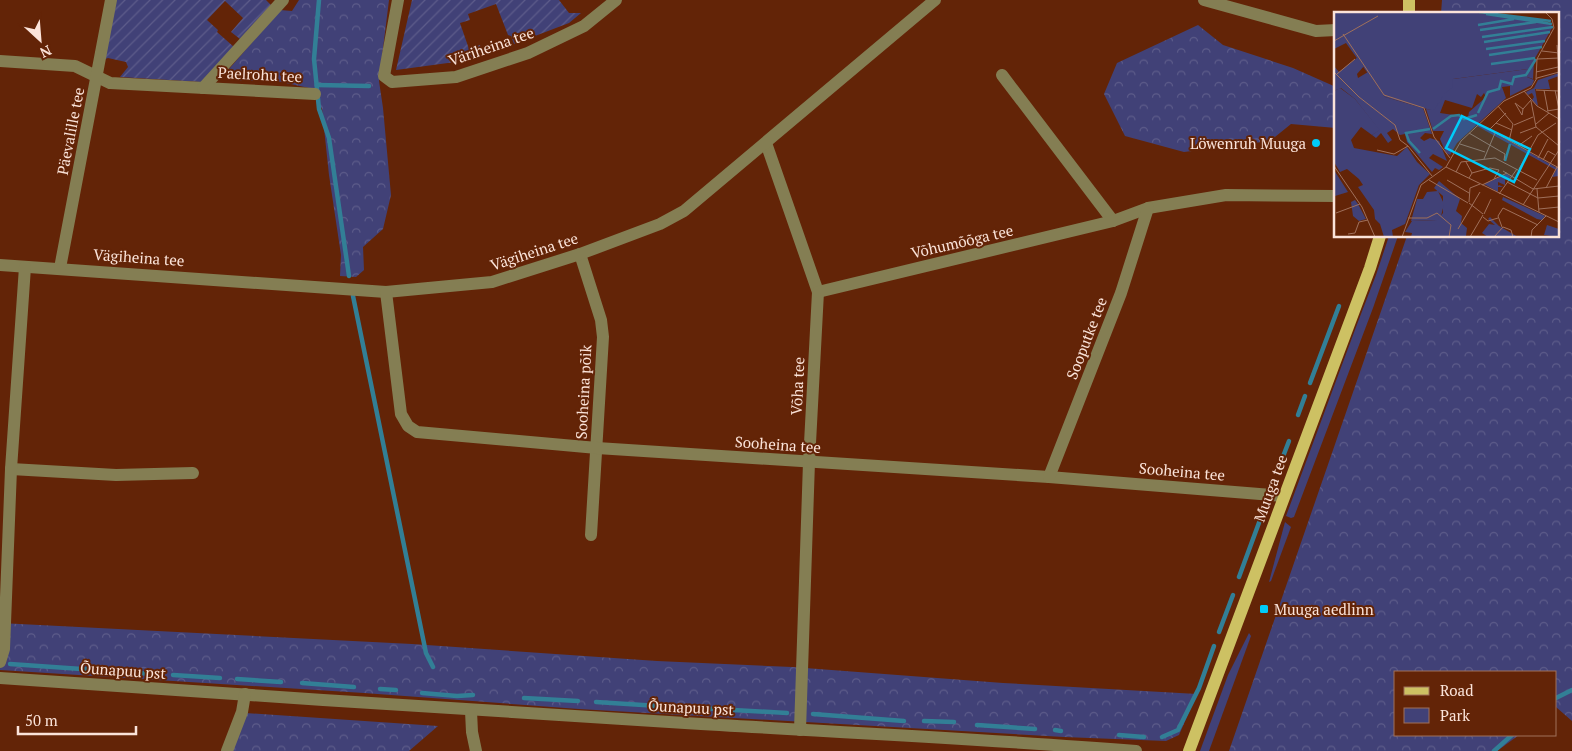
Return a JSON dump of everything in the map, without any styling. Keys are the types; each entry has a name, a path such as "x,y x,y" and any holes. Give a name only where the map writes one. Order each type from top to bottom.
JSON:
{"main road":[{"name":"Muuga tee","path":"1189,751 1370,268 1379,238"}],"street":[{"name":"Päevalille tee","path":"60,268 111,0"},
{"name":"Paelrohu tee","path":"203,88 283,0"},
{"name":"Väriheina tee","path":"398,0 384,76 392,82 456,77 528,53 584,26 616,0"},
{"name":"Vägiheina tee","path":"0,265 386,292 492,282 580,254 672,218 684,211 935,0"},
{"path":"1204,0 1316,30 1334,30"},
{"name":"Paelrohu tee","path":"0,60 74,66 110,83 315,94"},
{"path":"1002,75 1114,221"},
{"name":"Võha tee","path":"766,143 818,292 809,462 800,730"},
{"name":"Võhumõõga tee","path":"818,292 1114,221 1148,208 1226,195 1334,196"},
{"name":"Sooputke tee","path":"1049,477 1121,293 1148,208"},
{"name":"Sooheina põik","path":"580,254 601,320 603,337 591,535"},
{"path":"0,662 4,649 11,469 25,267"},
{"name":"Sooheina tee","path":"386,292 401,414 408,426 417,432 597,448 1049,477 1284,496"},
{"path":"11,469 116,476 193,472"},
{"name":"Õunapuu pst","path":"0,678 800,730 952,745 1136,751"},
{"path":"227,751 242,712 244,694"},
{"path":"471,710 472,732 476,751"}],"green space":[{"path":"114,0 266,0 271,5 240,39 231,32 243,18 225,1 207,20 234,47 201,82 120,77 128,67 126,62 108,58 103,60"},
{"path":"299,0 389,0 379,81 391,195 383,229 363,247 364,270 356,277 340,276 341,255 329,175 322,109 309,88 277,81 238,81 228,75 229,69 280,10 292,11"},
{"path":"412,0 559,0 569,13 581,13 569,23 514,44 511,36 508,35 496,4 468,14 470,20 460,23 469,49 480,45 482,56 470,60 396,70"},
{"path":"1442,0 1572,0 1572,721 1557,708 1557,671 1394,671 1394,736 1518,736 1497,751 1229,751 1406,238 1560,238 1560,12 1441,12"},
{"path":"1198,25 1223,45 1293,68 1334,86 1334,128 1291,124 1270,141 1184,152 1125,136 1104,94 1117,63"},
{"path":"1388,238 1397,238 1373,308 1294,517 1291,518 1286,516"},
{"path":"1285,522 1291,527 1269,582"},
{"path":"0,623 412,644 1197,694 1179,735 1166,741 1064,737 579,709 364,693 0,670"},
{"path":"1249,633 1251,636 1209,751 1200,751 1228,675"},
{"path":"245,713 438,726 409,751 232,751"}],"waterway":[{"path":"319,0 314,59 319,109 329,138 349,276"},
{"path":"317,85 369,86"},
{"path":"353,296 426,653 433,667"},
{"path":"1310,383 1339,306"},
{"path":"1298,415 1305,396"},
{"path":"1279,467 1289,441"},
{"path":"1272,487 1274,481"},
{"path":"1239,577 1267,501"},
{"path":"1219,632 1233,595"},
{"path":"1162,737 1178,730 1199,688 1214,646"},
{"path":"10,664 153,674"},
{"path":"173,675 220,678"},
{"path":"237,679 281,682"},
{"path":"302,683 354,687"},
{"path":"380,689 396,690"},
{"path":"1557,698 1572,690"},
{"path":"422,693 457,696 473,695"},
{"path":"524,698 578,701"},
{"path":"596,702 674,707"},
{"path":"698,708 787,713"},
{"path":"813,714 904,721"},
{"path":"924,721 954,722"},
{"path":"977,725 1035,729"},
{"path":"1055,730 1061,731"},
{"path":"1119,735 1144,737"},
{"path":"1494,751 1511,736"}],"place":[{"name":"Löwenruh Muuga","path":"1316,143"},
{"name":"Muuga aedlinn","path":"1264,609"}]}
